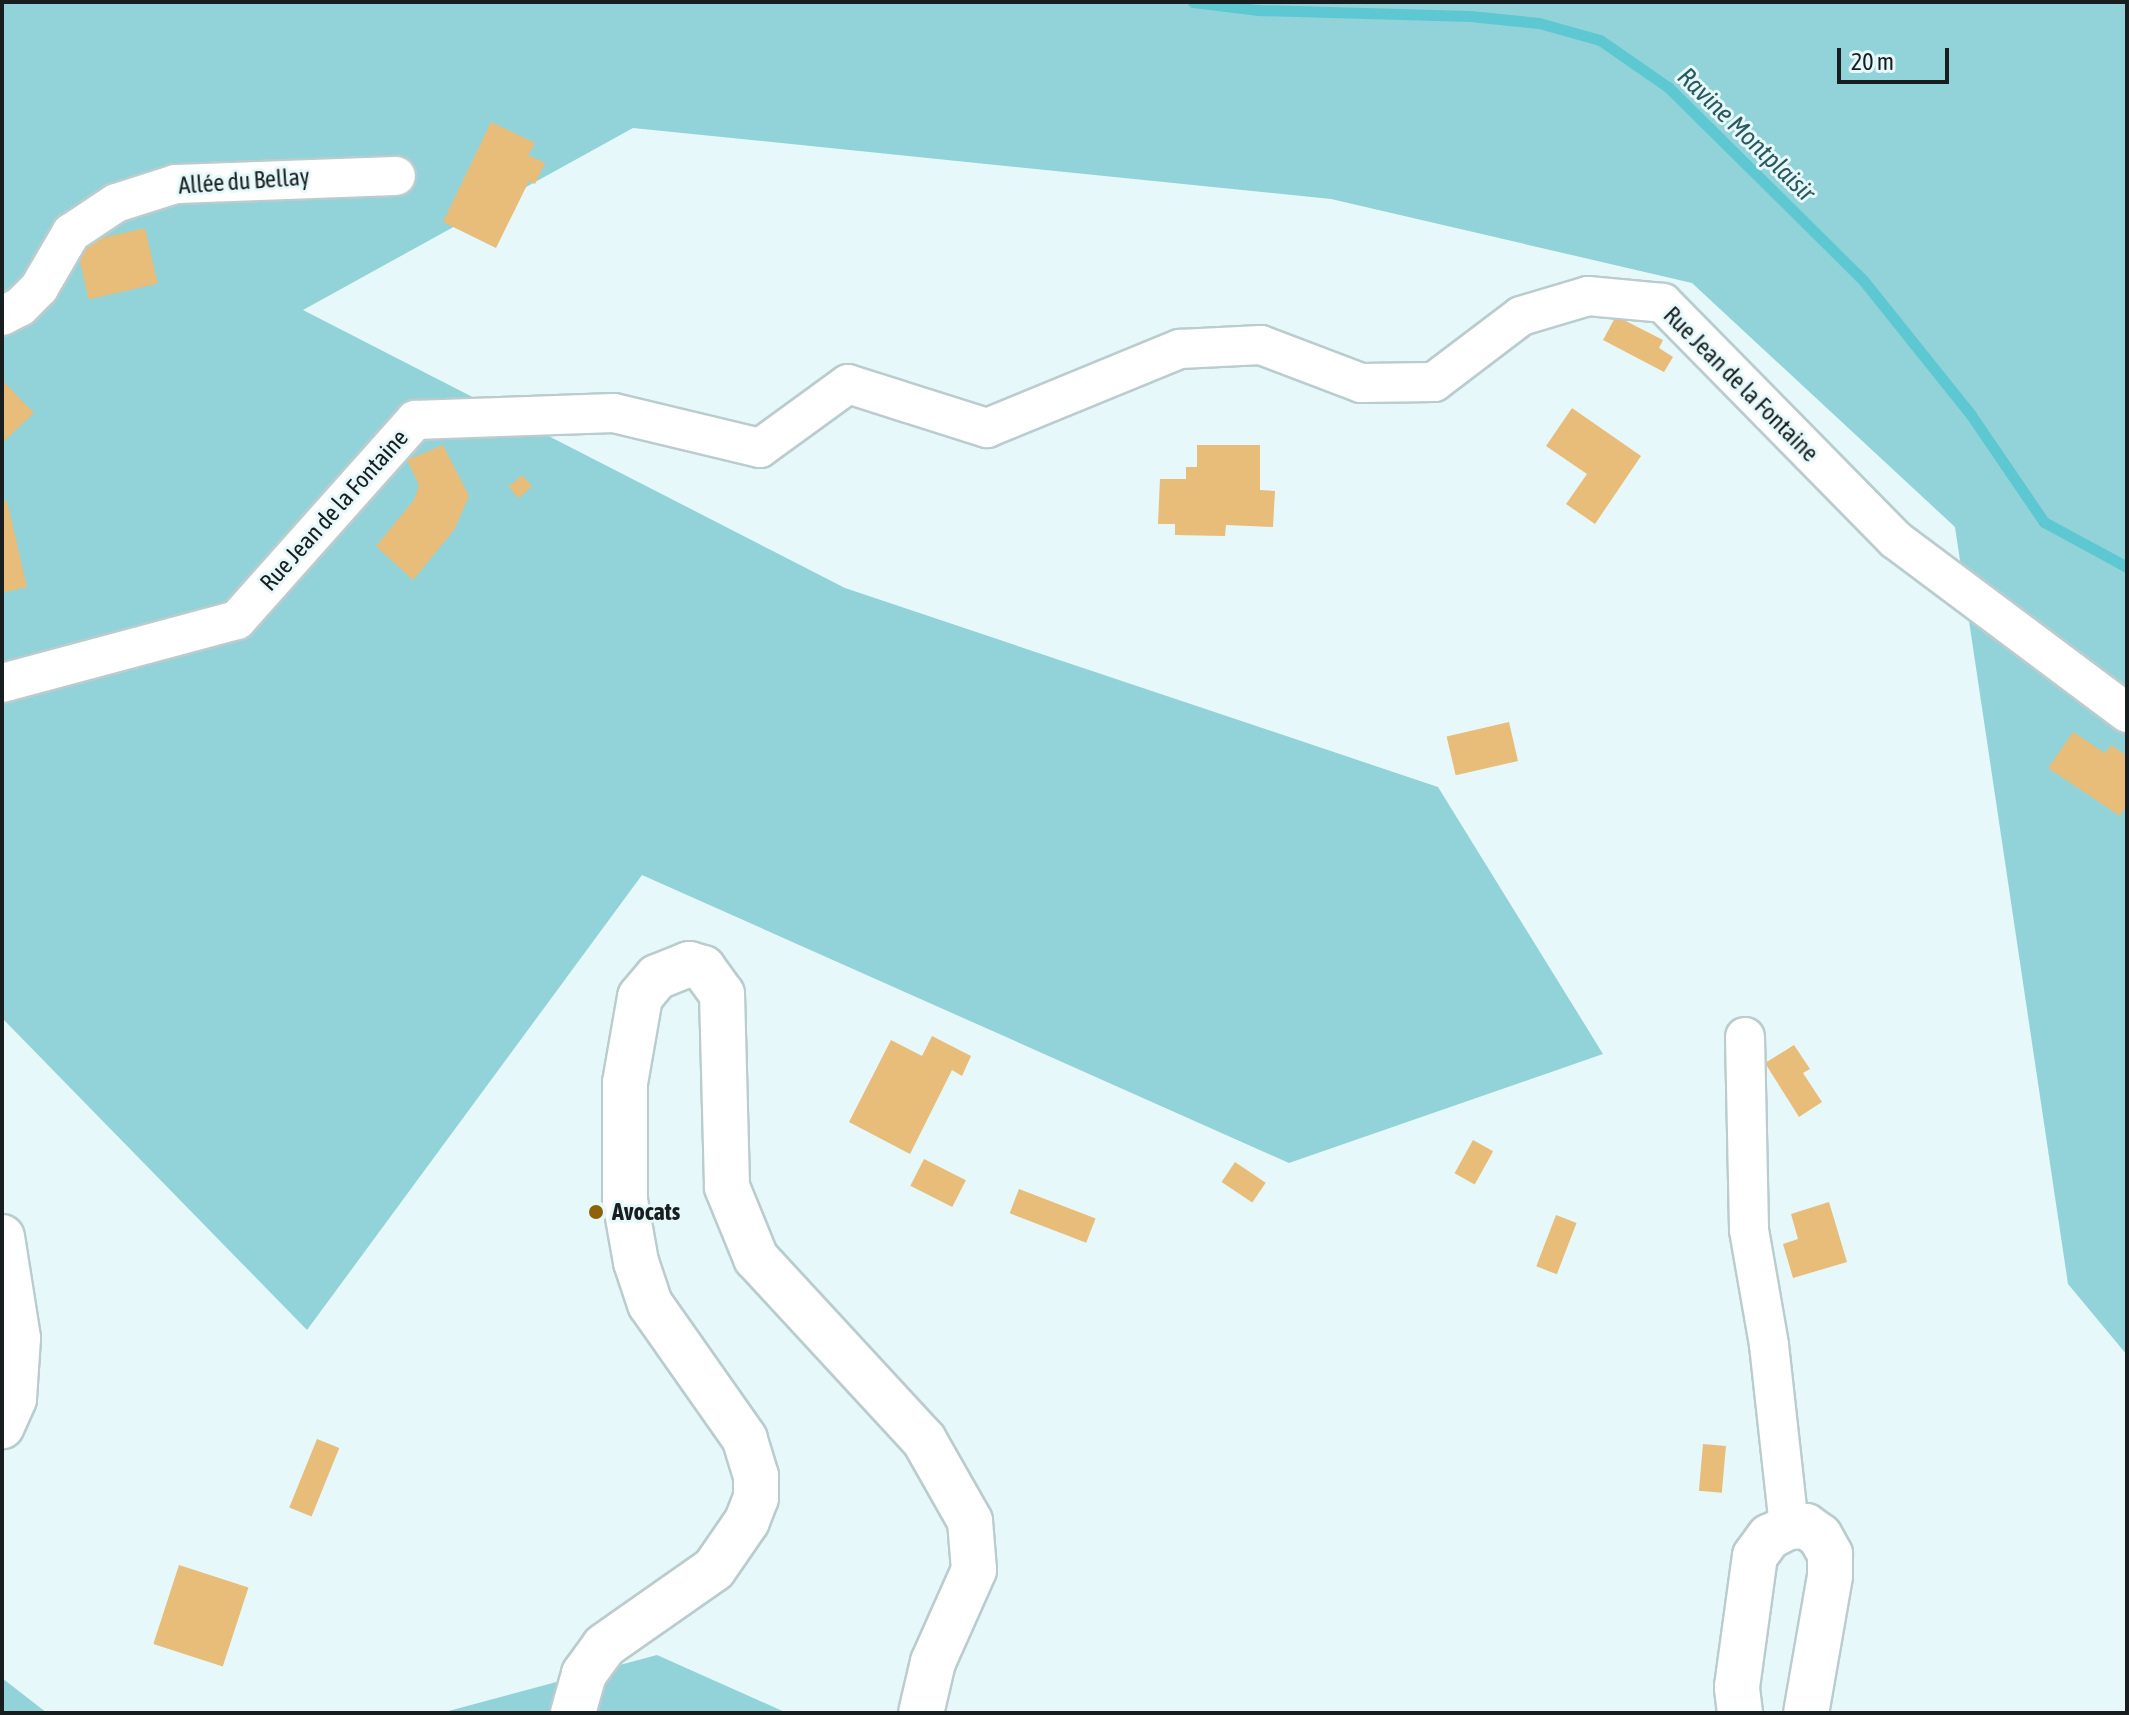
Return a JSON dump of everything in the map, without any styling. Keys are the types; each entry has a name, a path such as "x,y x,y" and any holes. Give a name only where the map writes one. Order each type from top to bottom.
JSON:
{"main road":[{"path":"573,1713 584,1674 604,1646 714,1569 747,1521 756,1498 756,1476 745,1439 650,1304 636,1262 625,1200 625,1083 640,997 657,977 689,964 703,968 722,994 727,1187 756,1258 924,1440 970,1521 974,1570 933,1662 921,1713"},
{"path":"2,1237 18,1338 14,1399 2,1426"},
{"path":"1740,1713 1737,1687 1755,1556 1769,1537 1789,1527 1806,1526 1820,1536 1830,1554 1806,1713"}],"street":[{"name":"Allée du Bellay","path":"2,316 20,307 39,288 71,233 116,203 176,184 396,176"},
{"name":"Rue Jean de la Fontaine","path":"2,683 237,620 415,420 614,413 760,448 848,384 987,428 1180,349 1261,345 1361,383 1434,382 1521,316 1588,296 1663,303 1896,540 2127,713"},
{"path":"1745,1037 1749,1230 1769,1345 1789,1527"}],"shaded area":[{"path":"2,2 2127,2 2127,1355 2068,1284 1955,527 1692,283 1331,199 633,128 303,310 845,588 1438,787 1603,1054 1289,1163 642,875 307,1330 2,1018"},
{"path":"657,1655 787,1713 441,1713"},
{"path":"2,1678 47,1713 2,1713"}],"building":[{"path":"491,122 535,143 528,155 545,163 535,184 529,181 496,248 443,222"},
{"path":"145,228 158,284 89,300 76,244"},
{"path":"1616,316 1663,340 1659,348 1673,357 1664,372 1603,340"},
{"path":"2,380 34,413 2,443"},
{"path":"1572,408 1641,456 1595,524 1566,504 1587,474 1546,446"},
{"path":"443,445 469,496 454,530 413,580 376,546 414,500 419,485 407,460"},
{"path":"1197,445 1260,445 1260,490 1275,491 1273,527 1226,525 1225,536 1175,535 1175,524 1158,524 1160,479 1186,479 1186,467 1197,467"},
{"path":"522,475 532,486 519,498 509,487"},
{"path":"7,501 27,587 2,593 2,502"},
{"path":"1509,722 1518,761 1456,775 1447,736"},
{"path":"2073,732 2105,753 2111,745 2127,756 2127,804 2120,816 2048,768"},
{"path":"932,1036 971,1056 962,1076 952,1070 910,1154 849,1122 891,1040 922,1056"},
{"path":"1794,1045 1810,1069 1803,1073 1822,1102 1799,1117 1765,1063"},
{"path":"1473,1140 1493,1151 1475,1184 1455,1173"},
{"path":"924,1159 966,1180 952,1207 910,1186"},
{"path":"1235,1162 1266,1183 1252,1203 1222,1182"},
{"path":"1019,1189 1096,1218 1086,1243 1010,1213"},
{"path":"1829,1202 1847,1262 1793,1278 1783,1244 1798,1239 1791,1214"},
{"path":"1556,1215 1577,1223 1557,1274 1536,1266"},
{"path":"317,1439 339,1448 312,1517 289,1508"},
{"path":"1703,1444 1726,1446 1722,1493 1699,1491"},
{"path":"179,1565 248,1588 223,1666 153,1644"}],"waterway":[{"name":"Ravine Montplaisir","path":"1193,2 1257,10 1470,16 1539,23 1600,40 1668,87 1863,280 1971,415 2044,522 2127,567"}],"place":[{"name":"Avocats","path":"596,1212"}]}
